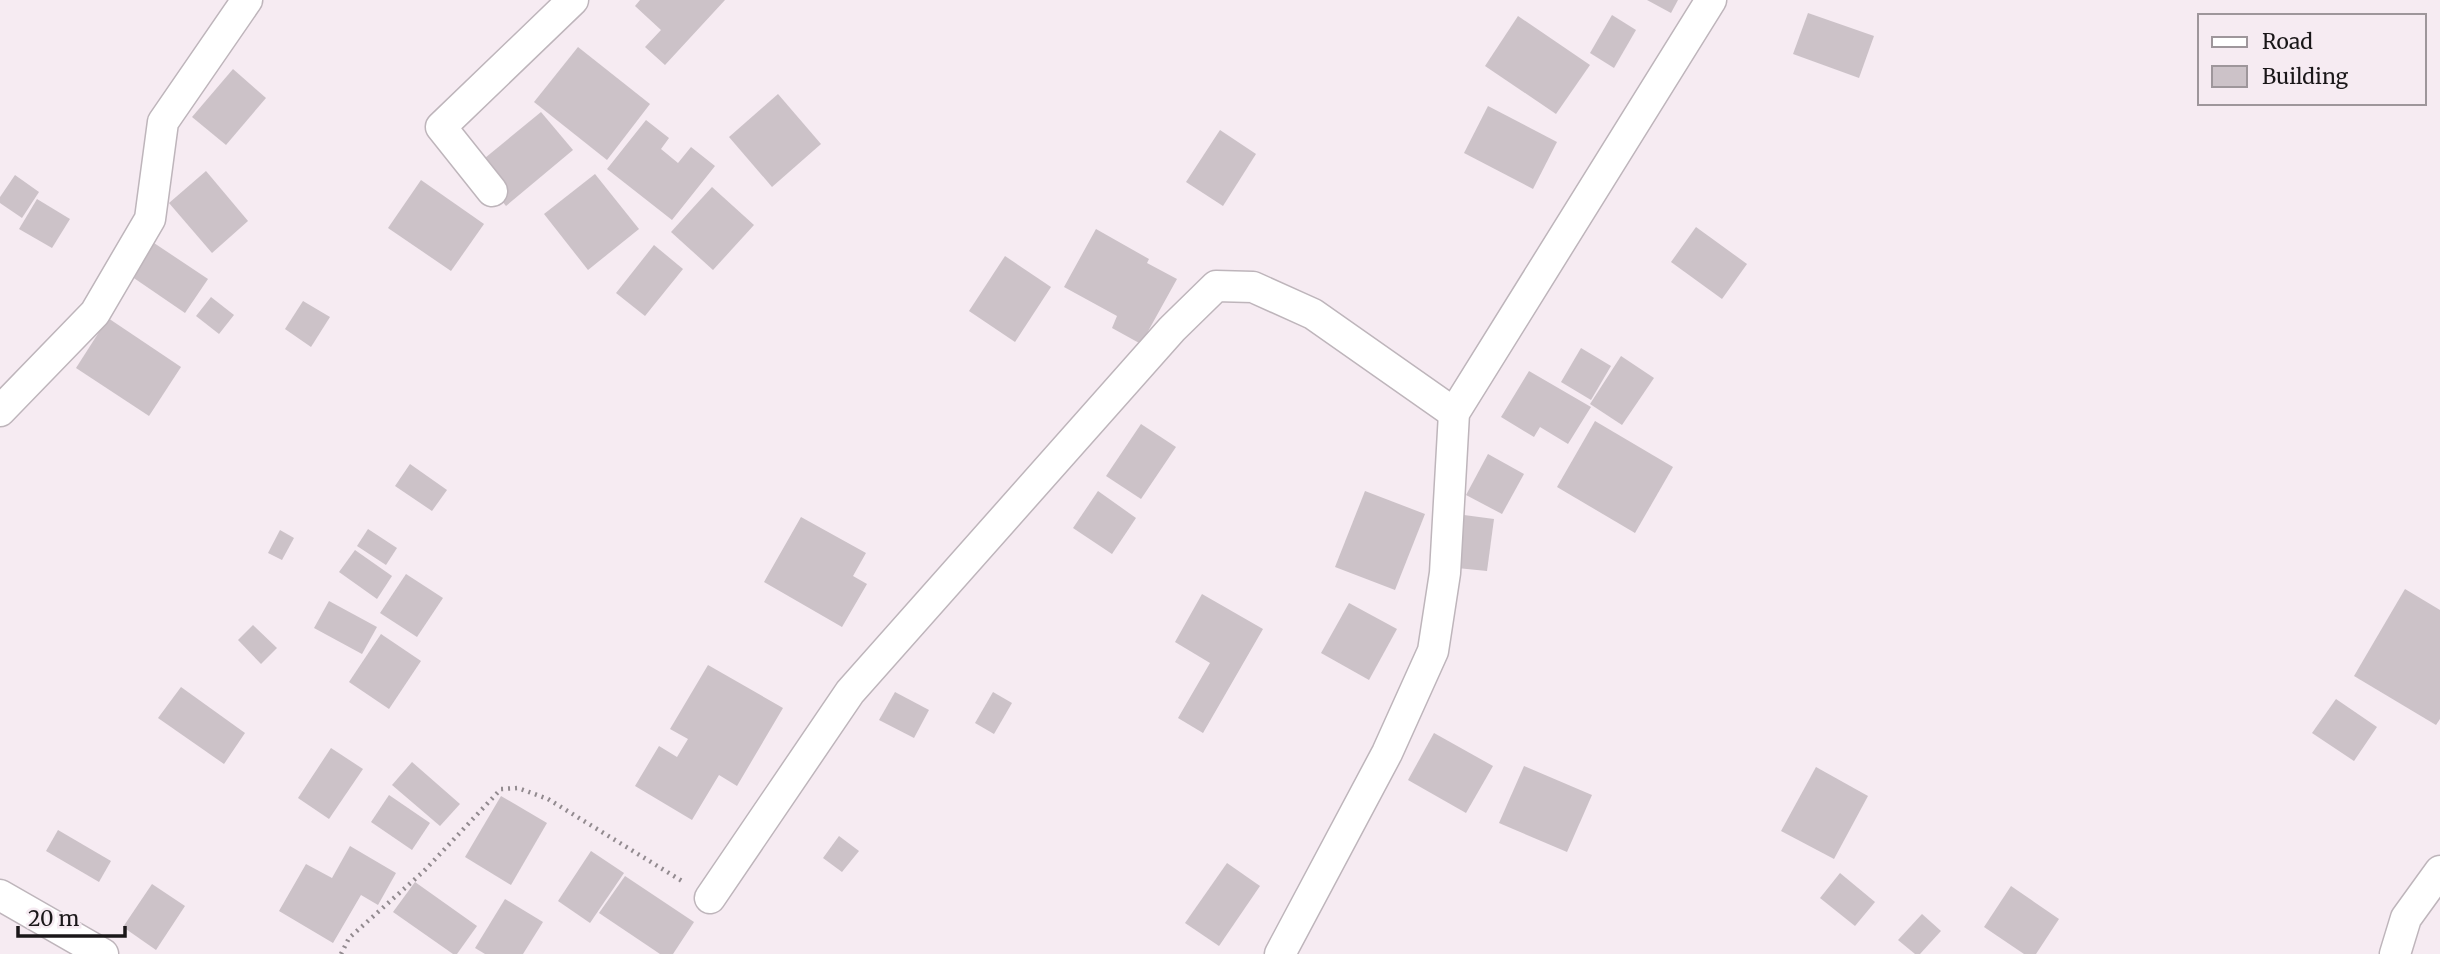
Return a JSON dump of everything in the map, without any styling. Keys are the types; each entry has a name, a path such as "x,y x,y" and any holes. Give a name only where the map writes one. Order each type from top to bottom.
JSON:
{"street":[{"path":"0,411 95,313 150,219 163,122 247,0"},
{"path":"492,191 441,127 573,0"},
{"path":"1280,954 1387,753 1433,651 1445,573 1454,413 1711,0"},
{"path":"710,898 850,692 1172,329 1216,286 1253,287 1313,314 1454,413"},
{"path":"2395,954 2406,918 2440,871"},
{"path":"0,895 103,954"}],"path":[{"path":"341,954 349,939 424,871 501,789 518,788 548,799 710,898"}],"building":[{"path":"640,0 725,0 665,65 645,47 661,30 635,6"},
{"path":"1647,0 1678,0 1671,13"},
{"path":"1808,13 1874,36 1859,78 1793,54"},
{"path":"1612,15 1636,30 1614,68 1590,53"},
{"path":"1518,16 1590,65 1556,114 1485,66"},
{"path":"578,47 650,104 607,160 534,102"},
{"path":"233,69 266,98 226,145 192,117"},
{"path":"778,94 821,144 772,187 729,137"},
{"path":"1488,106 1557,142 1533,189 1464,153"},
{"path":"541,112 573,150 506,206 474,167"},
{"path":"646,120 669,138 661,149 678,163 691,147 715,166 672,220 607,169"},
{"path":"1220,130 1256,154 1223,206 1186,182"},
{"path":"206,171 248,221 212,253 169,203"},
{"path":"595,174 639,229 588,270 544,214"},
{"path":"15,175 39,192 22,218 0,203 0,197"},
{"path":"421,180 484,224 451,271 388,228"},
{"path":"712,187 754,225 713,270 671,232"},
{"path":"37,199 70,219 52,248 19,229"},
{"path":"1696,227 1747,264 1722,299 1671,262"},
{"path":"1096,229 1149,259 1147,263 1177,279 1141,344 1112,328 1117,316 1064,287"},
{"path":"151,241 208,279 185,313 128,274"},
{"path":"654,245 683,269 645,316 616,293"},
{"path":"1005,256 1051,287 1015,342 969,311"},
{"path":"211,297 234,315 219,334 196,316"},
{"path":"303,301 330,317 311,347 285,329"},
{"path":"108,318 181,367 149,416 76,368"},
{"path":"1581,348 1611,366 1591,400 1561,382"},
{"path":"1621,356 1654,378 1622,425 1590,404"},
{"path":"1529,371 1591,407 1568,444 1540,427 1534,437 1501,417"},
{"path":"1595,421 1673,467 1635,533 1557,487"},
{"path":"1141,424 1176,447 1141,499 1106,476"},
{"path":"1488,454 1524,474 1502,514 1466,495"},
{"path":"410,464 447,490 432,511 395,486"},
{"path":"1098,491 1136,518 1112,554 1073,528"},
{"path":"1365,491 1425,514 1395,590 1335,567"},
{"path":"1464,515 1494,519 1487,571 1457,568"},
{"path":"801,517 866,553 853,576 867,584 842,627 764,582"},
{"path":"368,529 397,548 386,565 357,546"},
{"path":"280,530 294,538 282,560 268,553"},
{"path":"355,550 392,576 377,599 339,572"},
{"path":"406,574 443,598 417,637 380,613"},
{"path":"2405,589 2440,610 2440,719 2436,725 2354,676"},
{"path":"1202,594 1263,629 1203,733 1178,718 1210,663 1175,642"},
{"path":"329,601 377,627 362,654 314,628"},
{"path":"1349,603 1397,629 1369,680 1321,653"},
{"path":"253,625 277,648 261,664 238,640"},
{"path":"381,634 421,661 389,709 349,682"},
{"path":"708,665 783,708 737,786 719,775 692,820 635,786 659,746 677,757 688,739 670,729"},
{"path":"181,687 245,733 224,764 158,718"},
{"path":"895,692 929,710 914,738 879,720"},
{"path":"993,692 1012,703 994,734 975,723"},
{"path":"2336,699 2377,727 2354,761 2312,733"},
{"path":"1434,733 1493,766 1466,813 1408,780"},
{"path":"331,748 363,769 329,819 298,798"},
{"path":"412,762 460,804 440,826 392,785"},
{"path":"1524,766 1592,795 1567,852 1499,823"},
{"path":"1816,767 1868,796 1834,859 1781,831"},
{"path":"389,795 430,823 412,850 371,822"},
{"path":"501,796 547,823 511,885 465,857"},
{"path":"58,830 111,861 99,882 46,851"},
{"path":"839,836 859,851 842,872 823,858"},
{"path":"350,846 396,873 378,905 361,895 333,943 279,911 306,864 332,878"},
{"path":"591,851 624,873 590,923 558,901"},
{"path":"1227,863 1260,886 1219,946 1185,923"},
{"path":"1840,873 1875,902 1855,926 1820,898"},
{"path":"625,876 694,922 673,954 660,954 599,913"},
{"path":"415,882 477,926 457,954 453,954 393,912"},
{"path":"152,884 185,906 156,950 123,927"},
{"path":"2011,886 2059,919 2036,954 2024,954 1984,927"},
{"path":"505,899 543,922 523,954 485,954 475,948"},
{"path":"1922,914 1941,931 1920,954 1915,954 1898,940"}]}
